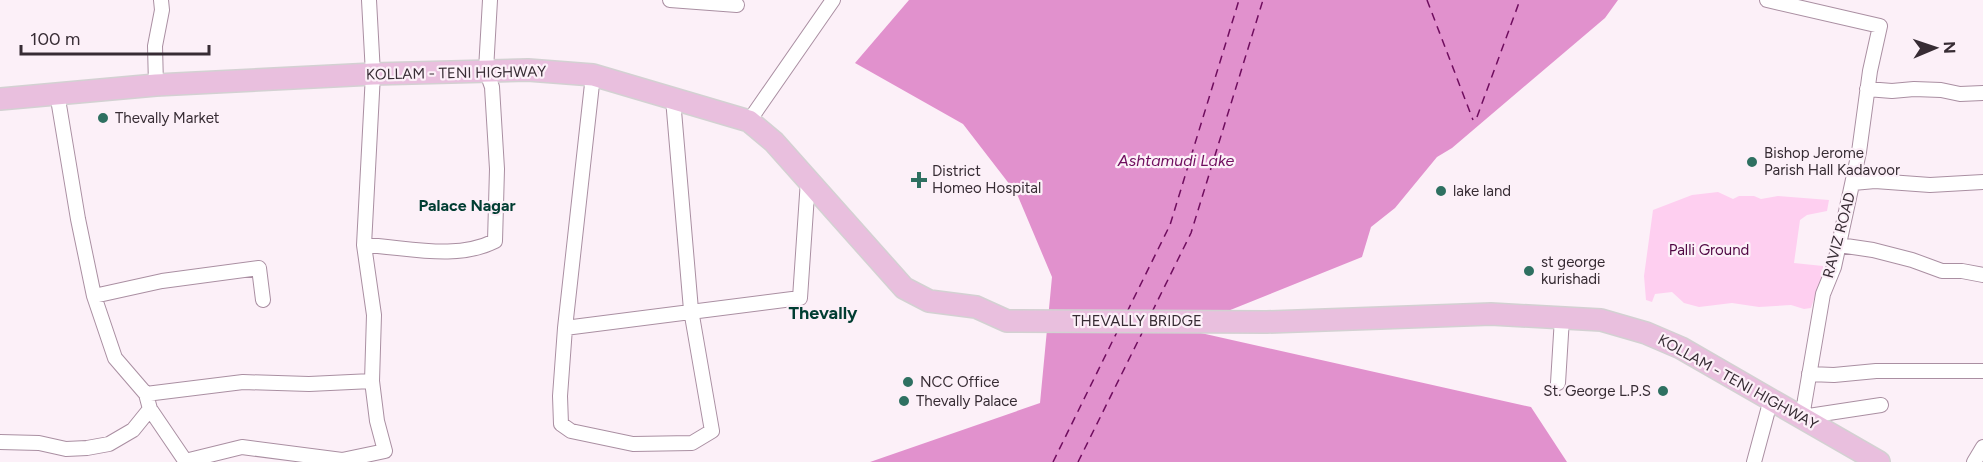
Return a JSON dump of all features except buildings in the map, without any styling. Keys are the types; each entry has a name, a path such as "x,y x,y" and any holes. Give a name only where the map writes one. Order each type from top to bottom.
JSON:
{"main road":[{"name":"KOLLAM - TENI HIGHWAY","path":"0,99 156,85 373,74 528,69 593,75 749,121 774,142 904,288 929,301 976,307 1008,321"},
{"name":"KOLLAM - TENI HIGHWAY","path":"1266,322 1491,314 1601,320 1646,333 1681,348 1879,462"},
{"name":"THEVALLY BRIDGE","path":"1008,321 1266,322"}],"street":[{"path":"156,85 155,46 162,10 161,0"},
{"path":"57,93 78,219 94,296 116,358 146,394 150,409 185,461 242,447 342,460 386,457 372,381 374,315 364,245 373,74 369,0"},
{"path":"364,245 400,246 428,252 471,250 495,241 497,169 492,87 486,70 490,0"},
{"path":"670,0 738,5"},
{"path":"749,121 833,0"},
{"name":"RAVIZ ROAD","path":"1767,0 1880,26 1867,89 1853,183 1834,267 1822,294 1802,417"},
{"path":"593,75 565,328 560,396 561,424 571,431 633,444 692,443 712,431 691,310 673,99"},
{"path":"1867,89 1892,91 1914,88 1960,94 1983,93"},
{"path":"565,328 691,310 800,298 808,180"},
{"path":"1853,183 1875,181 1930,185 1983,182"},
{"path":"1839,245 1873,250 1942,271 1962,271 1983,275"},
{"path":"94,296 162,281 259,268 263,300"},
{"path":"1558,383 1562,318"},
{"path":"1809,374 1834,375 1876,371 1983,371"},
{"path":"146,394 243,382 309,384 372,381"},
{"path":"1754,462 1771,399"},
{"path":"1802,417 1881,405"},
{"path":"0,442 39,443 66,449 109,444 133,430 150,409"},
{"path":"1974,462 1983,447"}],"green space":[{"name":"Palli Ground","path":"1718,192 1733,199 1739,196 1754,196 1761,199 1778,196 1829,200 1827,211 1807,215 1800,220 1794,263 1823,266 1811,308 1804,309 1791,305 1759,307 1732,303 1699,307 1684,303 1672,292 1655,294 1652,302 1646,300 1644,276 1653,210 1692,195"}],"water":[{"name":"Ashtamudi Lake","path":"909,0 1618,0 1605,18 1452,148 1437,157 1395,208 1371,227 1362,257 1183,329 1531,407 1567,462 870,462 1040,403 1052,277 1017,194 963,124 855,63"}],"ferry route":[{"path":"1127,312 1170,225 1239,0"},
{"path":"1152,312 1191,233 1263,0"},
{"path":"1427,0 1473,120"},
{"path":"1477,117 1520,0"},
{"path":"1053,462 1117,332"},
{"path":"1078,462 1142,333"}],"place":[{"name":"Thevally Market","path":"103,118"},
{"name":"Bishop Jerome Parish Hall Kadavoor","path":"1752,162"},
{"name":"District Homeo Hospital","path":"919,180"},
{"name":"lake land","path":"1441,191"},
{"name":"st george kurishadi","path":"1529,271"},
{"name":"NCC Office","path":"908,382"},
{"name":"St. George L.P.S","path":"1663,391"},
{"name":"Thevally Palace","path":"904,401"}],"district":[{"name":"Palace Nagar","path":"467,205"},
{"name":"Thevally","path":"823,313"}]}
